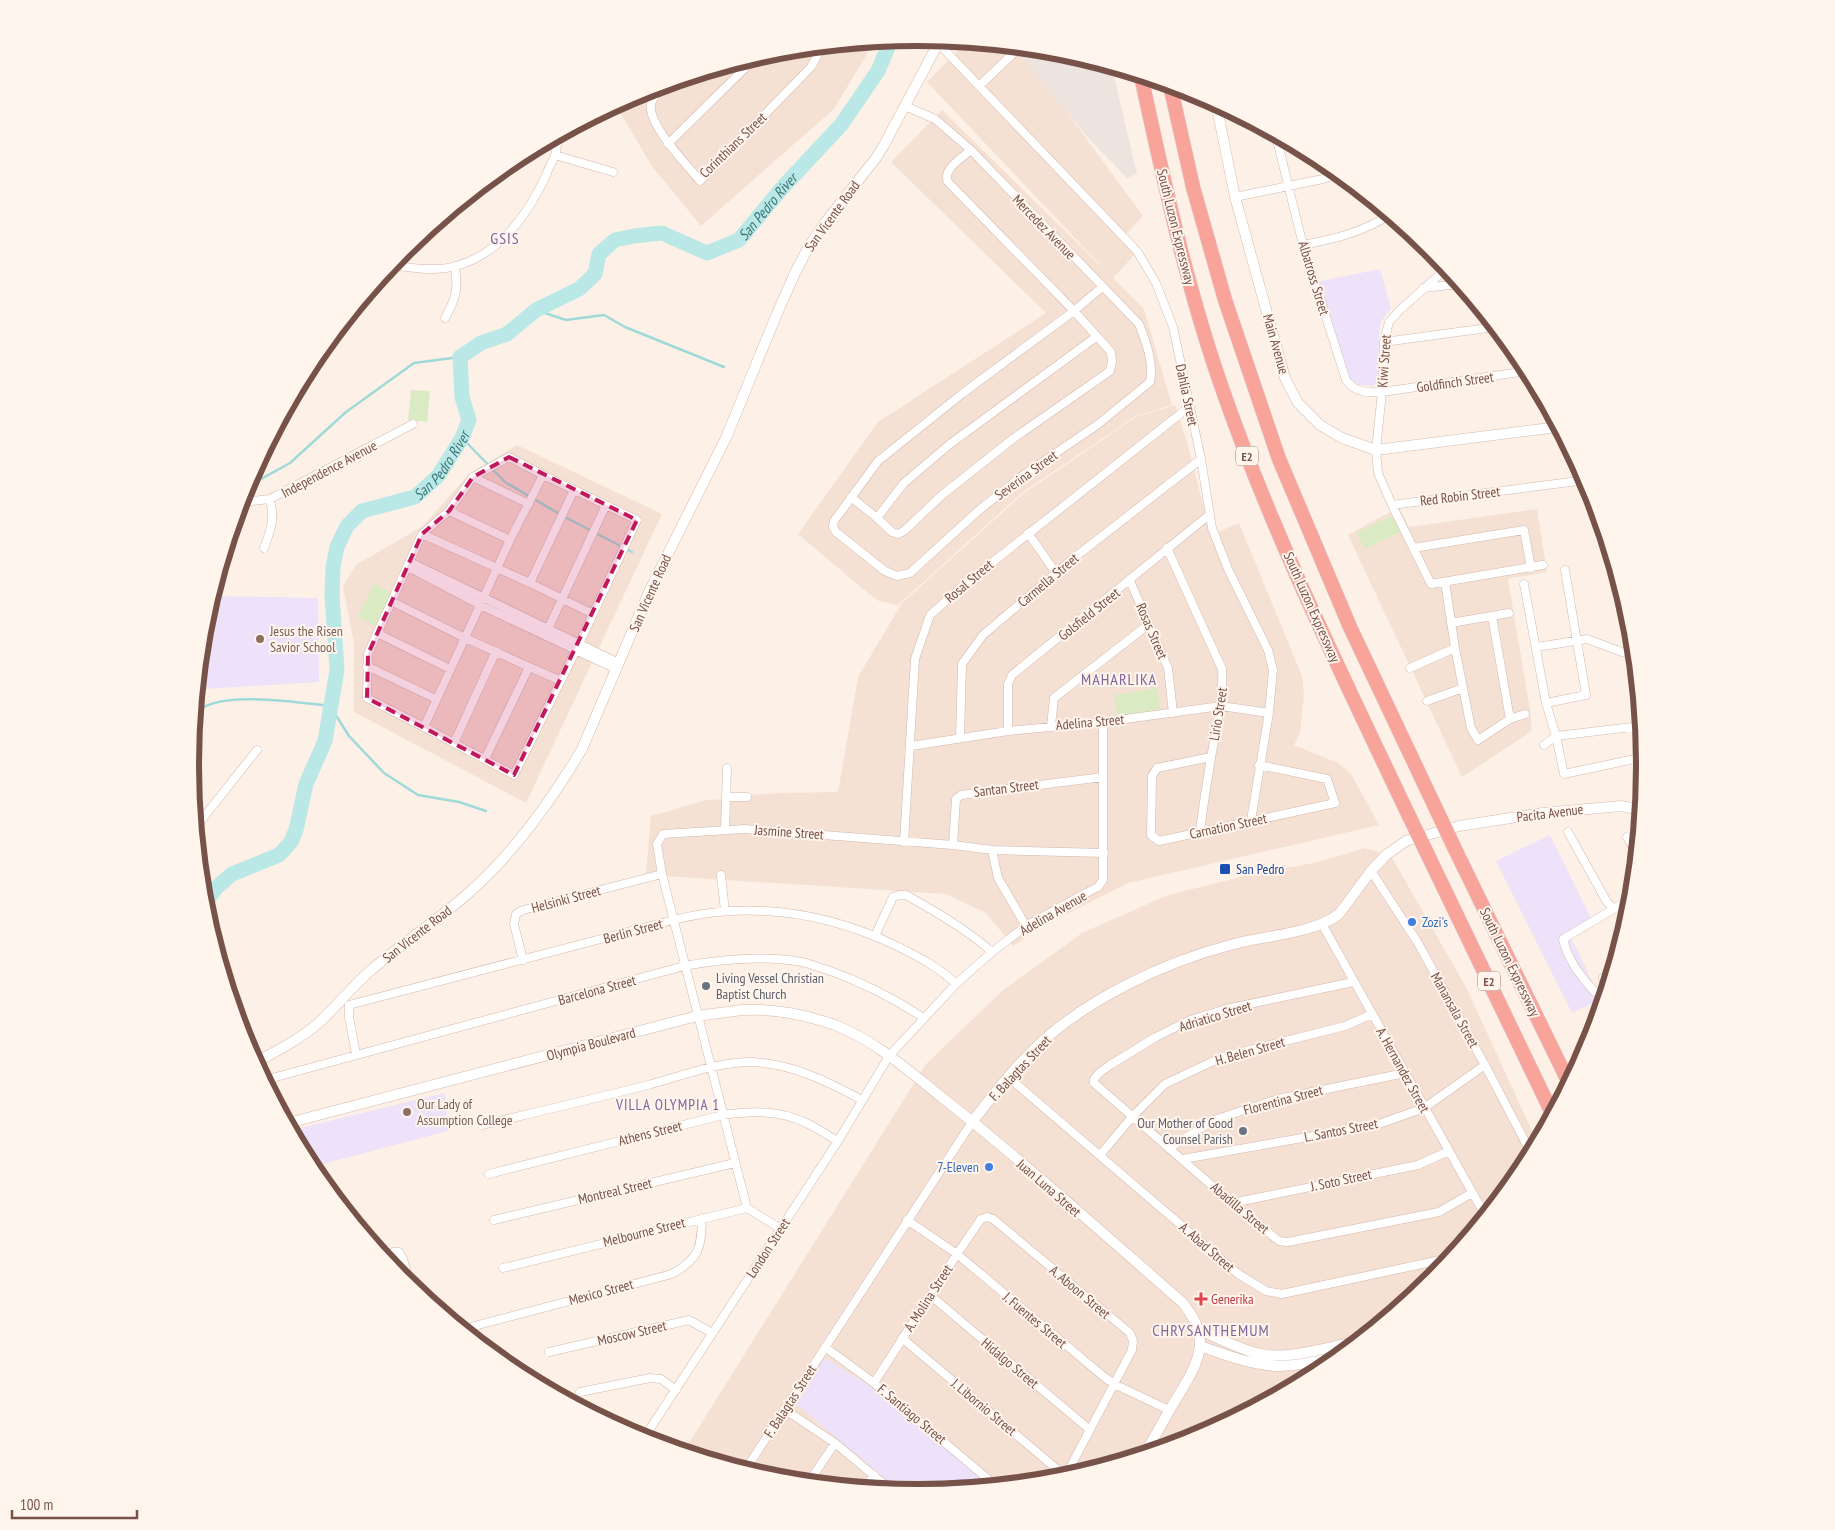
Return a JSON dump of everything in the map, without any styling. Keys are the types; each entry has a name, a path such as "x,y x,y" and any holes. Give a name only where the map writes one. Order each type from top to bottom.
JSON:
{"highway":[{"name":"South Luzon Expressway","path":"1142,82 1174,222 1199,316 1222,390 1251,469 1324,637 1549,1107"},
{"name":"South Luzon Expressway","path":"1172,93 1193,187 1225,300 1279,460 1350,627 1436,811 1565,1076"}],"main road":[{"name":"San Vicente Road","path":"262,1059 298,1039 322,1020 370,972 465,896 503,860 529,829 567,775 582,749 662,565 726,438 776,316 808,248 824,224 876,158 936,47"},
{"name":"Main Avenue","path":"1218,112 1235,196 1285,378 1298,403 1320,425 1342,438 1376,450 1552,428"},
{"name":"Pacita Avenue","path":"1459,826 1590,808 1621,806 1635,809"},
{"name":"F. Balagtas Street","path":"972,1122 1008,1077 1033,1050 1078,1013 1138,980 1179,962 1233,944 1322,924 1339,914 1371,871 1386,855 1406,841 1459,826"},
{"name":"Olympia Boulevard","path":"294,1122 697,1016 743,1010 769,1011 805,1016 835,1025 854,1034 889,1056"},
{"name":"Juan Luna Street","path":"889,1056 972,1122 1183,1303 1191,1313 1198,1329 1200,1346"},
{"path":"1198,1329 1238,1347 1278,1361 1298,1364 1321,1360"},
{"path":"1149,1446 1191,1372 1200,1346 1256,1364 1278,1361 1340,1346"}],"street":[{"name":"Dahlia Street","path":"944,47 979,86 1137,251 1156,283 1173,327 1201,459 1212,528 1228,569 1268,650 1273,670 1269,713 1251,820"},
{"name":"Corinthians Street","path":"656,96 652,104 652,115 668,144 700,181 811,67 819,53"},
{"path":"979,86 1014,53"},
{"path":"668,144 745,68"},
{"name":"Mercedez Avenue","path":"905,106 936,119 971,150 1139,324 1145,340 1152,373"},
{"path":"401,266 434,268 455,266 480,257 498,243 521,218 539,191 555,156 557,144"},
{"name":"Albatross Street","path":"1279,144 1287,186 1302,245 1346,380 1356,390 1382,392"},
{"path":"971,150 947,171 946,177 948,182 1074,311 1111,352 1112,362 1110,371 1007,444 942,495 904,531 898,534 892,532 850,497 878,460 963,393 1074,311 1102,287"},
{"path":"555,156 613,172"},
{"path":"1235,196 1329,176"},
{"path":"1302,245 1337,239 1359,231 1383,218"},
{"path":"445,318 454,302 457,287 455,266"},
{"name":"Kiwi Street","path":"1376,450 1382,392 1384,342 1389,322 1441,273"},
{"path":"1423,288 1452,285"},
{"path":"1384,342 1489,329"},
{"path":"877,518 904,483 950,444 1096,337"},
{"name":"Goldfinch Street","path":"1382,392 1519,372"},
{"name":"Severina Street","path":"850,497 834,521 833,527 836,532 885,571 897,576 910,573 978,511 1022,476 1120,407 1150,382 1152,373"},
{"name":"Rosal Street","path":"904,842 915,659 930,615 965,584 1190,407"},
{"name":"Independence Avenue","path":"249,501 270,499 413,424"},
{"path":"1376,450 1378,473 1431,584 1544,565"},
{"path":"509,457 543,475 638,520 578,647 514,775 367,698 368,654 422,534 449,511 473,477 509,457"},
{"name":"Carmella Street","path":"960,738 962,664 983,635 1056,573 1201,459"},
{"path":"424,727 510,540 543,475"},
{"path":"473,477 529,504"},
{"name":"Red Robin Street","path":"1392,505 1578,481"},
{"path":"530,582 574,490"},
{"path":"264,548 272,527 273,513 270,499"},
{"path":"548,629 606,505"},
{"path":"449,511 510,540"},
{"name":"Golsfield Street","path":"1008,731 1008,684 1012,675 1209,515"},
{"path":"1413,548 1524,530 1531,568"},
{"path":"422,534 530,582 593,614"},
{"path":"1028,534 1056,573"},
{"name":"Lirio Street","path":"1167,548 1222,669 1224,685 1200,831"},
{"path":"409,565 481,602 618,666"},
{"path":"1546,703 1586,695 1565,570"},
{"name":"Rosas Street","path":"1130,581 1168,668 1172,712"},
{"path":"1445,582 1471,728 1478,740 1510,720 1525,714"},
{"path":"1524,584 1546,703 1556,736 1564,774 1636,759"},
{"path":"393,602 465,638 561,681"},
{"path":"481,602 548,629 578,647"},
{"path":"1451,623 1509,613"},
{"path":"1492,616 1510,720"},
{"path":"1051,726 1054,698 1149,624"},
{"path":"377,633 450,669"},
{"path":"1537,647 1587,640 1622,652 1627,652"},
{"path":"1410,668 1456,648"},
{"path":"454,743 496,652"},
{"path":"367,666 436,699"},
{"path":"484,759 529,667"},
{"path":"1427,701 1463,688"},
{"name":"Adelina Street","path":"911,746 1008,731 1104,722 1222,706 1269,713"},
{"name":"Adelina Avenue","path":"889,1056 956,984 992,952 1026,926 1098,887 1103,880 1104,722"},
{"path":"1544,745 1556,736 1635,726"},
{"path":"201,821 257,750"},
{"name":"Carnation Street","path":"1211,757 1157,768 1152,776 1151,835 1158,841 1335,803 1327,779 1259,765"},
{"path":"725,830 727,768"},
{"name":"Santan Street","path":"953,845 956,799 961,795 1103,777"},
{"path":"726,797 747,796"},
{"name":"Jasmine Street","path":"747,1208 662,874 657,844 663,834 745,829 953,845 992,850 1104,853"},
{"path":"1568,832 1607,902 1613,908"},
{"path":"1627,837 1631,845"},
{"path":"992,850 998,878 1026,926"},
{"name":"Manansala Street","path":"1371,871 1418,943 1527,1145"},
{"name":"Helsinki Street","path":"523,960 514,924 516,914 523,910 662,874"},
{"path":"722,875 725,911"},
{"path":"875,936 893,897 899,894 906,895 943,916 982,942 992,952"},
{"path":"1600,991 1595,992 1581,976 1566,950 1563,939 1622,903"},
{"name":"Berlin Street","path":"356,1054 349,1017 349,1005 698,914 761,909 828,919 875,936 919,957 948,976 956,984"},
{"name":"A. Hernandez Street","path":"1322,924 1482,1211"},
{"name":"Barcelona Street","path":"271,1078 684,966 738,959 763,958 803,962 841,974 878,990 924,1018"},
{"name":"Adriatico Street","path":"1094,1083 1094,1079 1099,1073 1110,1065 1156,1037 1190,1020 1226,1009 1353,982"},
{"name":"H. Belen Street","path":"1100,1155 1132,1117 1165,1084 1222,1057 1345,1026 1372,1014"},
{"name":"London Street","path":"648,1431 838,1141 889,1056"},
{"path":"482,1125 590,1100 733,1063 752,1062 796,1069 826,1080 862,1100"},
{"name":"L. Santos Street","path":"1183,1159 1376,1125 1424,1108 1485,1065"},
{"name":"Florentina Street","path":"1169,1148 1214,1120 1278,1099 1405,1073"},
{"name":"A. Abad Street","path":"1008,1077 1238,1273 1266,1291 1282,1294 1438,1261"},
{"name":"Abadilla Street","path":"1094,1083 1232,1203 1279,1241 1288,1242 1439,1212 1472,1193"},
{"name":"Athens Street","path":"489,1174 723,1115 746,1112 775,1113 804,1121 838,1141"},
{"name":"F. Balagtas Street","path":"750,1464 906,1220 972,1122"},
{"name":"J. Soto Street","path":"1232,1203 1418,1165 1449,1151"},
{"name":"Montreal Street","path":"494,1220 735,1162"},
{"path":"747,1208 781,1229"},
{"name":"Melbourne Street","path":"503,1268 747,1208"},
{"name":"A. Molina Street","path":"874,1383 956,1254 981,1220 987,1217"},
{"name":"A. Aboon Street","path":"987,1217 993,1219 1130,1333 1133,1341 1132,1350 1070,1467"},
{"name":"Mexico Street","path":"470,1327 672,1274 688,1265 695,1255 701,1243 702,1218"},
{"name":"J. Fuentes Street","path":"906,1220 956,1254 1114,1384 1169,1410"},
{"path":"390,1253 399,1252 404,1259 407,1271"},
{"name":"Hidalgo Street","path":"930,1295 1090,1430"},
{"name":"Moscow Street","path":"549,1352 689,1320 712,1333"},
{"name":"J. Libornio Street","path":"902,1338 1058,1470"},
{"name":"F. Santiago Street","path":"825,1347 874,1383 990,1480"},
{"path":"580,1392 650,1378 661,1379 676,1390"},
{"path":"784,1409 835,1443 883,1483"},
{"path":"813,1476 835,1443"},
{"path":"869,1482 874,1475"}],"highlighted area":[{"path":"509,457 637,520 514,775 367,698 368,654 422,534 449,511 473,477"}],"shaded area":[{"path":"870,48 834,109 701,226 651,165 620,111 686,84 731,71 777,60 824,52"},
{"path":"960,48 1025,54 1143,216 1126,234 1140,249 1113,278 1144,309 1172,405 1136,416 1023,492 898,605 879,601 869,594 798,534 878,422 1046,313 891,162 942,110 1110,275 927,82"},
{"path":"1018,53 1058,60 1113,74 1137,174 1127,178 1090,140"},
{"path":"1380,269 1391,308 1380,323 1377,383 1373,386 1360,385 1349,378 1316,282"},
{"path":"1175,405 1187,442 1211,535 1239,523 1302,676 1304,695 1300,733 1294,745 1338,763 1351,774 1379,825 1128,883 1043,926 1013,946 986,913 946,894 646,875 651,816 707,800 748,798 749,795 779,793 838,792 858,677 902,603 1024,493 1136,417"},
{"path":"517,445 662,514 526,803 354,712 354,644 343,586 356,565 423,526 469,474"},
{"path":"1399,507 1409,527 1537,509 1547,572 1508,579 1532,731 1462,777 1348,535"},
{"name":"Jesus the Risen Savior School","path":"219,596 318,598 319,682 205,689 208,666 206,664"},
{"path":"1550,835 1594,924 1570,936 1599,994 1596,1001 1572,1013 1496,861"},
{"path":"1365,848 1391,856 1467,989 1534,1134 1488,1203 1426,1273 1355,1335 1317,1363 1235,1410 1149,1446 1058,1470 1011,1478 965,1482 918,1484 870,1482 824,1478 777,1470 687,1446 926,1064 1002,991 1082,933 1168,895 1253,874 1314,863"},
{"name":"Our Lady of Assumption College","path":"445,1093 448,1131 320,1165 298,1129"},
{"path":"825,1358 887,1397 984,1480 918,1484 890,1483 796,1404"}],"green space":[{"path":"411,390 430,391 427,422 408,420"},
{"path":"1392,516 1400,532 1364,549 1357,532"},
{"path":"374,584 393,593 376,626 358,617"},
{"path":"1157,688 1160,709 1118,717 1114,695"}],"waterway":[{"name":"San Pedro River","path":"211,895 232,874 279,855 291,842 296,830 306,784 325,741 337,670 332,595 333,567 337,547 347,526 362,511 415,497 438,476 462,438 469,420 462,397 460,357 481,343 507,334 536,310 579,289 595,274 599,254 615,240 662,233 707,253 739,240 782,188 841,125 878,71 888,47"},
{"path":"536,310 566,320 604,315 625,327 724,367"},
{"path":"257,481 290,463 346,412 414,363 460,357"},
{"path":"462,438 505,482 563,516 632,552"},
{"path":"201,710 219,702 237,699 279,700 330,706 349,736 384,773 418,795 459,802 486,811"}],"place":[{"name":"Jesus the Risen Savior School","path":"260,639"},
{"name":"San Pedro","path":"1225,869"},
{"name":"Zozi's","path":"1412,922"},
{"name":"Living Vessel Christian Baptist Church","path":"706,986"},
{"name":"Our Lady of Assumption College","path":"407,1112"},
{"name":"Our Mother of Good Counsel Parish","path":"1243,1131"},
{"name":"7-Eleven","path":"989,1167"},
{"name":"Generika","path":"1201,1299"}],"district":[{"name":"GSIS","path":"505,238"},
{"name":"MAHARLIKA","path":"1119,679"},
{"name":"VILLA OLYMPIA 1","path":"668,1104"},
{"name":"CHRYSANTHEMUM","path":"1211,1330"}]}
